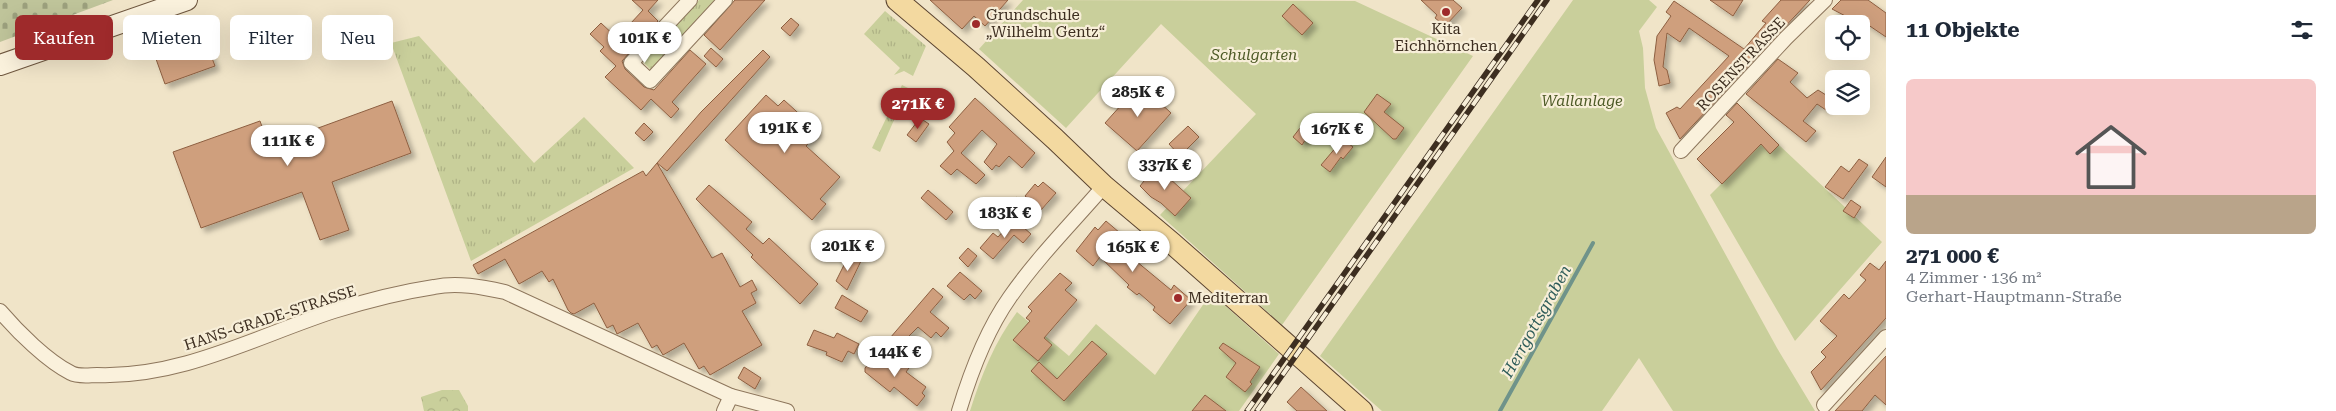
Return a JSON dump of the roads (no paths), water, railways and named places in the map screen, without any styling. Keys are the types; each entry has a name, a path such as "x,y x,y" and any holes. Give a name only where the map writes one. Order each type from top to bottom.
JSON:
{"main road":[{"path":"0,65 187,0"},
{"path":"897,0 976,67 1055,138 1104,186 1173,244 1362,411"}],"street":[{"path":"690,0 631,63 650,81 726,0"},
{"name":"ROSENSTRASSE","path":"1681,151 1786,38 1825,0"},
{"path":"960,411 973,368 990,331 1010,298 1033,268 1104,186"},
{"name":"HANS-GRADE-STRASSE","path":"0,311 44,355 73,374 113,376 174,367 206,358 353,306 435,286 474,287 505,292 731,396 787,411"},
{"path":"1824,405 1886,337"},
{"path":"724,411 731,396"}],"waterway":[{"name":"Herrgottsgraben","path":"1500,411 1593,243"}],"railway":[{"path":"1247,411 1538,0"},
{"path":"1257,411 1547,0"}],"place":[{"name":"Kita Eichhörnchen","path":"1446,12"},
{"name":"Grundschule „Wilhelm Gentz“","path":"976,24"},
{"name":"Mediterran","path":"1178,298"}],"park label":[{"name":"Schulgarten","path":"1254,55"},
{"name":"Wallanlage","path":"1582,101"}]}
